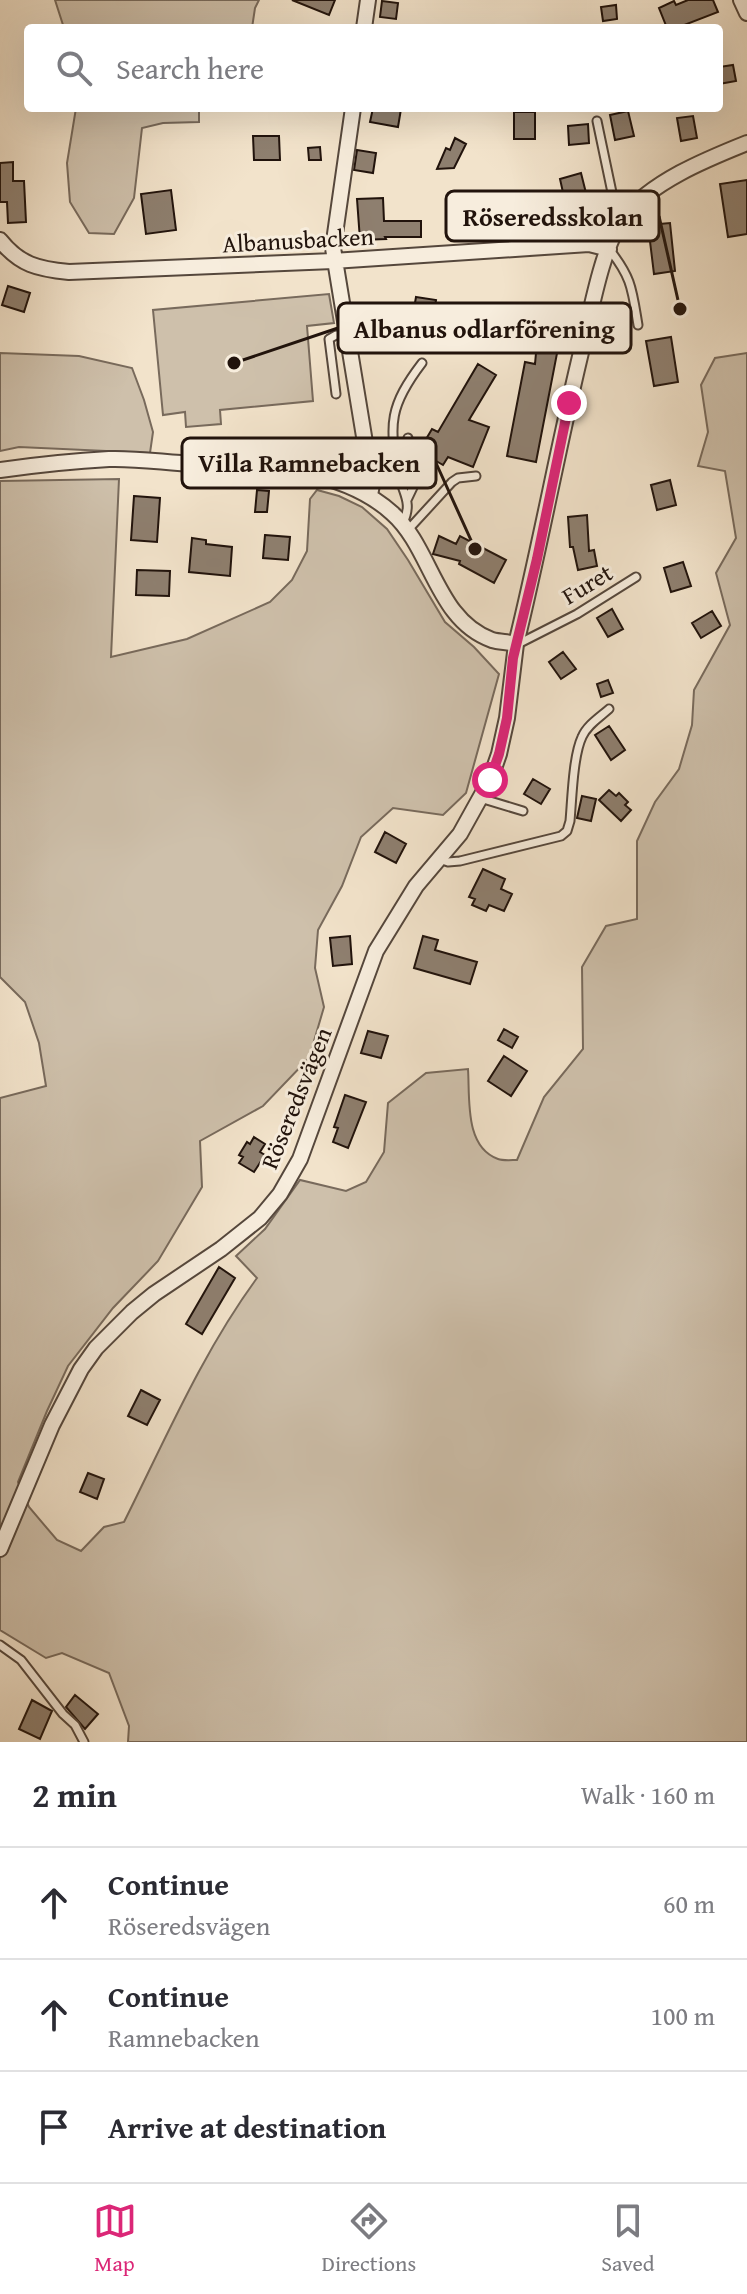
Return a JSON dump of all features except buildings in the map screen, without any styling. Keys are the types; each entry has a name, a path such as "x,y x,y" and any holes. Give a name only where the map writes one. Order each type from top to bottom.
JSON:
{"street":[{"path":"365,24 368,0"},
{"path":"741,0 747,13"},
{"path":"352,112 333,261 372,485 370,495"},
{"path":"623,219 650,193 711,157 747,143"},
{"name":"Röseredsvägen","path":"0,1549 52,1425 81,1369 96,1348 154,1294 221,1249 260,1218 280,1194 300,1159 376,951 416,886 460,834 490,780 507,718 516,644 591,309 609,249 623,219"},
{"name":"Albanusbacken","path":"0,240 25,263 44,270 69,272 333,261 589,244 609,249"},
{"path":"0,470 112,459 253,466 301,472 341,483 370,495 405,527 450,607 462,622 492,640 516,644"}],"lane":[{"path":"597,121 617,215 623,219"},
{"path":"609,249 632,284 638,325"},
{"path":"336,394 329,339 347,335"},
{"path":"405,527 407,500 399,476 393,414 404,387 422,363"},
{"path":"407,500 417,479 408,438"},
{"path":"405,527 452,482 458,478 476,476"},
{"name":"Furet","path":"516,644 577,614 636,577"},
{"path":"439,859 460,861 561,836 567,831 582,736 609,709"},
{"path":"480,798 523,811"},
{"path":"0,1645 21,1660 75,1725 84,1742"}],"shaded area":[{"path":"55,0 259,0 253,24 63,24"},
{"path":"75,112 199,112 199,122 163,123 142,128 134,198 114,234 89,233 70,202 67,163"},
{"path":"329,294 334,323 307,326 313,401 220,410 221,424 186,427 185,412 163,415 153,310"},
{"path":"0,353 79,356 132,368 153,432 150,453 19,447 0,451"},
{"path":"747,353 747,1742 128,1742 129,1726 109,1673 62,1653 46,1658 0,1630 0,1098 46,1086 39,1043 25,1002 0,977 0,481 119,479 111,657 187,639 270,602 292,580 307,551 310,499 317,490 362,507 387,529 445,622 499,674 466,793 443,815 393,808 361,837 342,886 318,930 315,968 324,1007 309,1058 263,1106 200,1141 202,1187 158,1261 113,1308 68,1366 18,1482 29,1507 57,1540 81,1551 104,1527 124,1522 202,1367 257,1278 236,1256 265,1229 300,1180 346,1191 366,1182 384,1152 388,1103 426,1073 468,1069 469,1107 479,1144 498,1159 517,1160 544,1097 583,1049 582,967 606,926 637,919 637,841 655,802 679,769 692,725 694,690 730,625 716,573 736,538 725,471 698,466 708,432 701,385 715,358"}],"place":[{"name":"Röseredsskolan","path":"680,309"},
{"name":"Albanus odlarförening","path":"234,363"},
{"name":"Villa Ramnebacken","path":"475,549"}],"route":[{"path":"490,780 507,718 513,658 569,403"}]}
